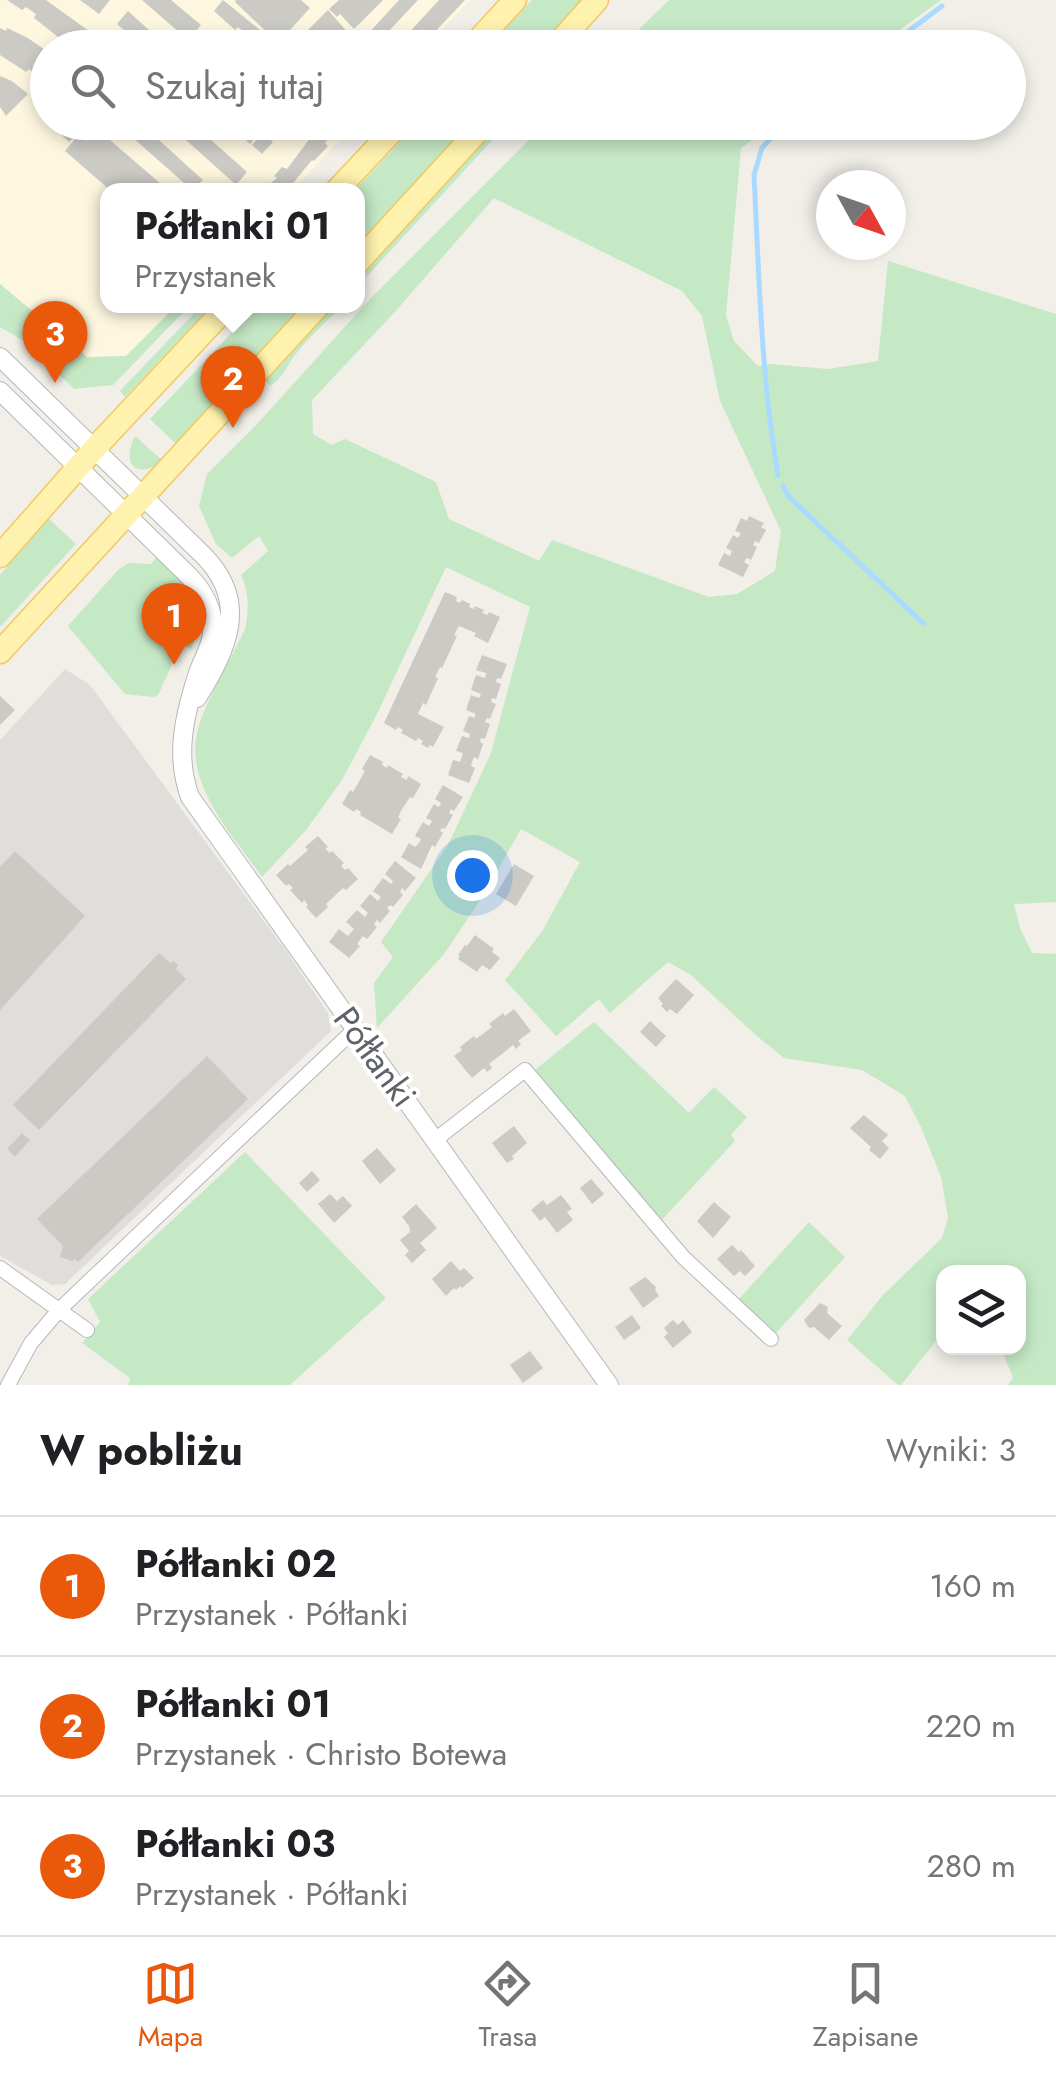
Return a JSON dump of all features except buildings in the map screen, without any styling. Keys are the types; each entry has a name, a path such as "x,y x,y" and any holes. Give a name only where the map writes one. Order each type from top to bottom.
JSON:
{"main road":[{"path":"488,30 515,0"},
{"path":"570,30 597,0"},
{"path":"344,183 384,140"},
{"path":"365,254 470,140"},
{"path":"0,556 94,448 221,313"},
{"path":"0,652 312,313"}],"street":[{"name":"Półłanki","path":"0,356 212,564 223,583 230,603 230,627 208,680 186,716"},
{"name":"Półłanki","path":"0,391 203,594 210,611 212,637 186,716 181,760 190,797 609,1385"},
{"path":"8,1385 31,1343 60,1309 355,1029"},
{"path":"435,1140 524,1070 683,1256 771,1338"},
{"path":"0,1268 87,1330"}],"shaded area":[{"path":"0,0 470,0 442,30 30,30 30,140 340,140 300,183 100,183 100,313 172,313 126,356 87,357 0,284"},
{"path":"65,669 90,685 286,951 328,1013 331,1031 65,1284 52,1285 0,1256 0,740"}],"green space":[{"path":"532,0 586,0 559,30 504,30"},
{"path":"669,0 941,0 900,30 638,30"},
{"path":"402,140 459,140 365,242 365,183 362,183"},
{"path":"482,140 492,140 365,278 365,267"},
{"path":"529,140 752,140 741,148 726,315 734,341 758,366 828,369 878,361 888,261 1056,314 1056,902 1014,904 1032,953 1056,954 1056,1385 1008,1385 1013,1378 1004,1355 1026,1355 1026,1265 936,1265 936,1341 901,1385 847,1340 883,1295 942,1238 948,1218 941,1177 905,1096 862,1070 784,1058 691,975 668,962 610,1013 599,999 556,1036 505,980 543,930 580,862 521,829 444,954 377,1028 374,983 393,957 381,942 448,845 491,753 530,607 446,567 342,780 306,830 262,877 225,826 204,789 198,769 198,729 245,629 247,601 241,575 268,551 259,536 232,558 216,544 199,506 207,474 357,313 365,313 370,299","holes":["494,198 682,291 702,316 720,401 781,531 775,571 737,594 709,597 552,540 539,561 449,519 436,482 345,439 332,445 313,434 312,400"]},
{"path":"0,284 87,357 126,356 169,313 182,313 113,385 74,389 26,342 0,327"},
{"path":"194,313 204,313 125,397 120,391"},
{"path":"250,313 301,313 178,446 150,419"},
{"path":"323,313 334,313 270,386 265,381"},
{"path":"135,436 163,461 145,469 134,467 130,455"},
{"path":"49,519 76,544 0,627 0,575"},
{"path":"157,557 194,597 199,619 197,633 191,649 181,645 158,695 125,694 68,626 119,569 129,563 151,564"},
{"path":"594,1022 689,1113 714,1087 747,1117 731,1135 735,1141 659,1223 535,1070"},
{"path":"245,1152 386,1298 290,1385 128,1385 130,1378 82,1343 100,1322 88,1299"},
{"path":"809,1222 845,1257 776,1333 738,1300"}],"waterway":[{"path":"910,30 942,6"},
{"path":"769,140 762,148 754,175 764,363 778,475"},
{"path":"783,486 789,497 923,623"}],"place":[{"name":"Półłanki 03","path":"55,383"},
{"name":"Półłanki 01","path":"233,428"},
{"name":"Półłanki 02","path":"174,665"}]}
